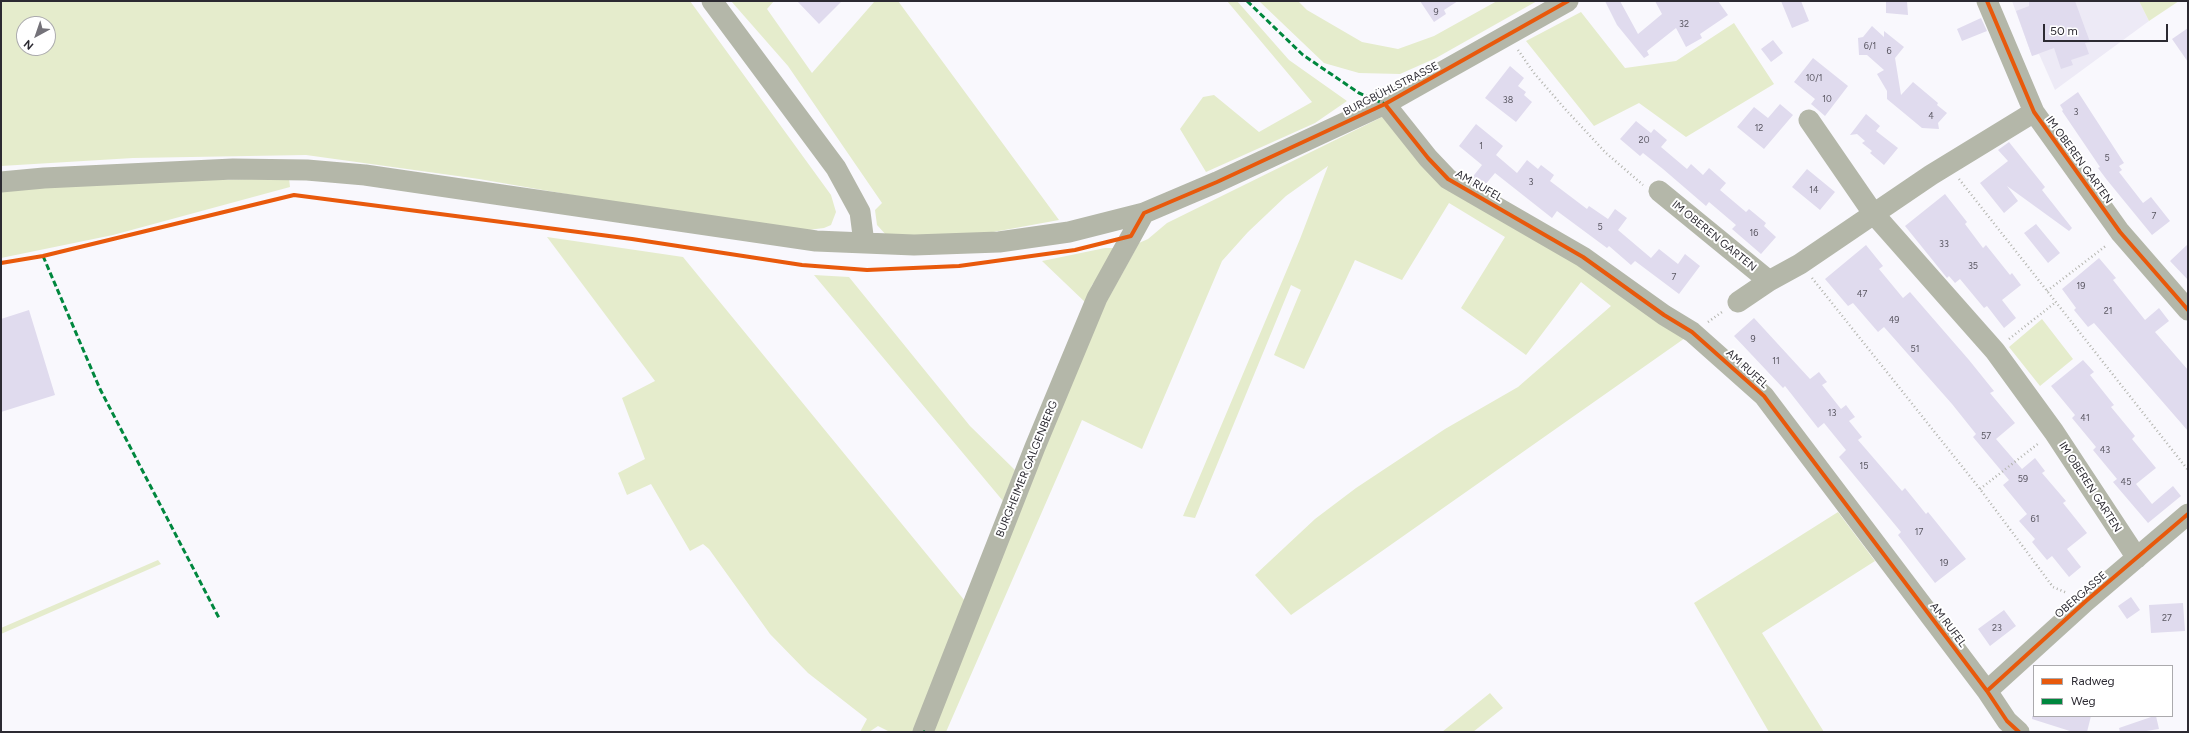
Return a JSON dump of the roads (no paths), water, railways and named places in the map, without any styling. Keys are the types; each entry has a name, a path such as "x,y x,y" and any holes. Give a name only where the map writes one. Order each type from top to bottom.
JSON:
{"street":[{"path":"712,1 836,168 860,212 864,243"},
{"name":"BURGBÜHLSTRASSE","path":"1,182 44,178 217,170 306,170 365,175 816,241 914,245 999,242 1069,232 1144,213 1217,182 1385,104 1568,1"},
{"name":"IM OBEREN GARTEN","path":"1987,1 2034,112 2120,232 2188,310"},
{"name":"AM RUFEL","path":"1385,104 1428,158 1448,179 1583,257 1664,315 1692,332 1764,396 1987,691 2007,721 2019,732"},
{"name":"IM OBEREN GARTEN","path":"1738,302 1800,264 1948,164 2034,112"},
{"name":"IM OBEREN GARTEN","path":"1809,120 1873,214 1995,351 2054,432 2137,558"},
{"name":"IM OBEREN GARTEN","path":"1659,191 1770,281"},
{"name":"BURGHEIMER GALGENBERG","path":"923,732 1035,447 1097,298 1144,213"},
{"name":"OBERGASSE","path":"1987,691 2086,601 2188,514"}]}
